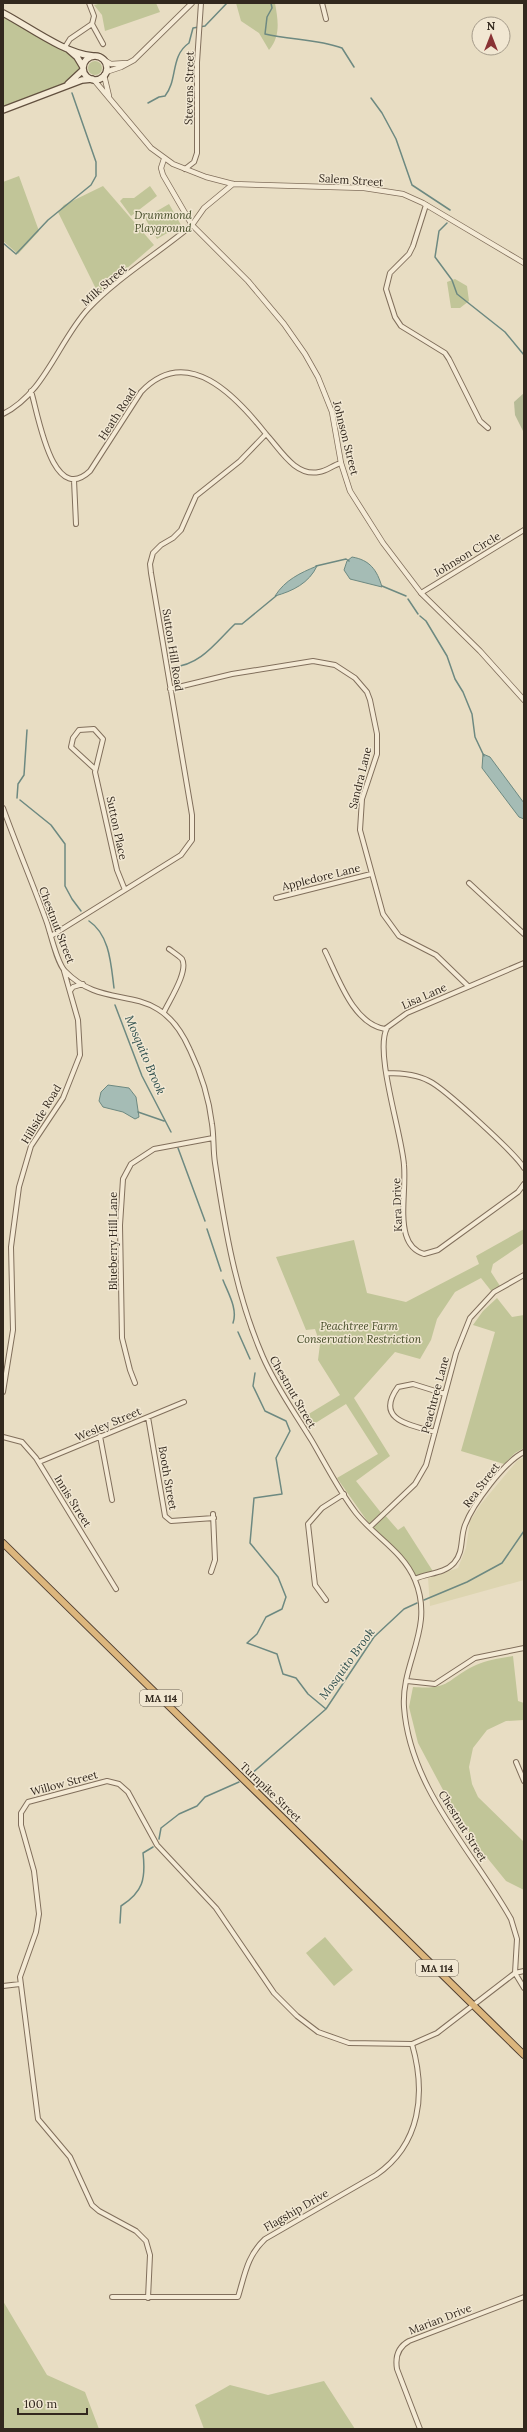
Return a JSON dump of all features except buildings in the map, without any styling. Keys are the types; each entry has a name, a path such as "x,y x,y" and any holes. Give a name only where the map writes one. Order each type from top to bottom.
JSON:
{"highway":[{"name":"Turnpike Street","path":"3,1543 524,2055"}],"main road":[{"path":"3,12 65,47 83,55 93,56 104,60 105,74 93,79 65,86 3,110"},
{"path":"65,47 77,57 83,69 93,79"},
{"path":"65,86 83,69 85,61 93,56"}],"street":[{"path":"65,47 70,39 92,24 94,16 89,3"},
{"path":"109,98 105,74 128,63 140,55 192,3"},
{"name":"Stevens Street","path":"185,169 194,162 197,153 199,23 201,3"},
{"path":"322,3 326,19"},
{"path":"92,24 103,44"},
{"path":"104,60 111,64 128,63"},
{"path":"93,79 151,148 164,159"},
{"name":"Salem Street","path":"164,159 206,177 233,184 369,189 403,194 426,205 524,263"},
{"name":"Johnson Street","path":"164,159 161,168 163,175 192,225 251,284 284,324 318,377 332,412 342,463 350,490 361,511 420,593 480,651 524,700"},
{"name":"Milk Street","path":"3,414 14,408 31,391 87,310 192,225 204,208 233,184"},
{"path":"426,205 413,246 409,254 390,273 386,289 395,317 402,326 445,354 449,359 480,421 488,428"},
{"name":"Heath Road","path":"74,480 81,478 90,471 141,392 149,384 164,376 192,374 210,379 242,405 266,434"},
{"path":"31,391 51,460 60,474 74,480 76,524"},
{"path":"266,434 301,471 311,473 320,472 334,464 342,463"},
{"name":"Sutton Hill Road","path":"51,936 181,855 192,840 192,815 151,573 151,558 156,548 181,530 196,496 240,461 266,434"},
{"name":"Johnson Circle","path":"420,593 524,530"},
{"name":"Sandra Lane","path":"170,689 228,674 313,661 335,665 355,678 362,686 370,700 377,734 377,754 362,799 360,816 361,840 383,914 395,932 406,941 436,955 468,986"},
{"name":"Sutton Place","path":"95,769 71,748 73,738 79,730 94,729 102,737 102,744 95,769 117,870 125,890"},
{"name":"Chestnut Street","path":"3,808 64,971 98,992 141,1001 164,1012 178,1026 192,1054 208,1102 215,1162 228,1247 260,1349 280,1391 355,1511 370,1527 394,1548 415,1579 422,1609 422,1626 407,1681 405,1710 416,1756 441,1812 511,1919 517,1939 515,1973"},
{"name":"Appledore Lane","path":"276,898 371,874"},
{"path":"469,883 524,934"},
{"path":"164,1012 181,979 184,967 182,959 169,949"},
{"path":"325,951 343,987 363,1019 373,1026 387,1028"},
{"name":"Lisa Lane","path":"387,1028 407,1013 524,963"},
{"name":"Hillside Road","path":"3,1392 13,1330 12,1241 19,1187 31,1146 62,1098 80,1055 80,1029 64,971"},
{"path":"70,991 73,987 83,984"},
{"name":"Kara Drive","path":"387,1028 383,1040 387,1073 402,1149 405,1229 409,1243 414,1250 424,1254 438,1250 518,1192 524,1184"},
{"path":"387,1073 412,1075 434,1084 494,1137 518,1160 524,1168"},
{"name":"Blueberry Hill Lane","path":"135,1382 130,1370 122,1338 120,1225 123,1179 131,1164 154,1149 213,1138"},
{"name":"Peachtree Lane","path":"370,1527 415,1484 426,1465 456,1353 470,1318 494,1292 524,1274"},
{"path":"434,1432 398,1421 392,1414 390,1405 392,1395 398,1387 413,1384 445,1394"},
{"name":"Wesley Street","path":"39,1462 184,1402"},
{"name":"Booth Street","path":"148,1417 165,1516 171,1521 213,1516 215,1560 211,1572"},
{"path":"100,1436 112,1500"},
{"name":"Innis Street","path":"3,1437 22,1442 39,1462 116,1589"},
{"name":"Rea Street","path":"415,1579 447,1568 456,1562 462,1547 465,1525 476,1503 510,1463 524,1452"},
{"path":"326,1600 315,1585 308,1524 322,1508 344,1494"},
{"path":"407,1681 435,1684 475,1658 524,1648"},
{"path":"516,1762 524,1781"},
{"name":"Willow Street","path":"148,2298 150,2255 146,2241 136,2231 92,2205 70,2157 38,2119 20,1984 21,1970 38,1928 39,1908 34,1871 20,1825 23,1808 32,1799 114,1781 128,1792 147,1830 164,1854 216,1908 274,1993 297,2016 318,2032 340,2041 368,2045 412,2044 437,2033 515,1973"},
{"path":"524,1971 515,1973 524,1988"},
{"path":"3,1986 20,1984"},
{"name":"Flagship Drive","path":"112,2297 238,2297 247,2262 264,2239 368,2179 390,2164 400,2152 412,2133 419,2112 420,2080 412,2044"},
{"name":"Marian Drive","path":"420,2429 397,2369 397,2359 402,2346 409,2341 524,2297"}],"shaded area":[{"path":"524,1457 524,1580 430,1606 428,1578 458,1568 466,1548 470,1521 481,1504 517,1461"}],"green space":[{"path":"102,3 156,3 160,12 105,31 102,15 94,5"},
{"path":"236,3 275,3 278,28 273,45 269,50 259,33 241,21"},
{"path":"3,16 74,56 80,67 76,74 68,81 46,92 3,107"},
{"path":"95,61 100,63 102,68 100,73 95,75 90,73 88,68 90,63"},
{"path":"19,176 39,231 18,254 3,241 3,182"},
{"path":"103,186 154,245 98,293 58,212 64,205"},
{"path":"150,186 157,196 131,216 120,201 123,198 134,198"},
{"name":"Drummond Playground","path":"169,204 181,225 157,239 145,218"},
{"path":"455,279 467,286 469,301 460,308 451,308 447,282"},
{"path":"524,393 524,433 515,415 514,402"},
{"name":"Peachtree Farm Conservation Restriction","path":"524,1229 524,1243 493,1264 491,1272 500,1286 492,1292 481,1278 455,1292 437,1319 431,1340 420,1359 395,1352 354,1398 390,1456 356,1481 382,1514 370,1525 337,1478 378,1454 346,1404 309,1427 302,1416 307,1415 340,1395 318,1360 320,1344 315,1329 306,1330 276,1257 354,1240 367,1293 406,1302 479,1264 476,1256"},
{"path":"497,1298 512,1317 524,1315 524,1448 515,1453 504,1464 461,1451 495,1332 473,1325 483,1311"},
{"path":"384,1514 398,1530 404,1526 434,1573 415,1579 407,1566 370,1527"},
{"path":"513,1656 518,1701 524,1703 524,1720 506,1721 487,1730 473,1748 469,1767 472,1784 478,1797 524,1842 524,1890 506,1881 472,1839 465,1825 450,1803 418,1743 409,1707 413,1687 435,1687 442,1685 476,1665 489,1660"},
{"path":"325,1937 353,1970 334,1986 306,1953"},
{"path":"3,2301 47,2375 85,2392 99,2429 3,2429"},
{"path":"324,2381 355,2429 204,2429 195,2405 230,2385 268,2395"}],"water":[{"path":"352,557 368,563 372,567 378,576 382,587 350,579 344,570 347,561"},
{"path":"317,566 310,577 300,586 275,596 288,581"},
{"path":"483,754 490,757 524,803 524,819 519,817 482,768"},
{"path":"108,1085 129,1088 136,1097 139,1117 135,1119 123,1112 103,1107 99,1101 101,1092"}],"waterway":[{"path":"148,103 159,97 165,96 169,90 172,83 176,61 183,48 189,43 193,28 205,26 227,3"},
{"path":"271,3 272,8 267,17 265,34 314,41 342,48 354,67"},
{"path":"3,243 16,254 48,220 91,185 96,176 96,162 72,93"},
{"path":"371,98 382,113 396,139 412,185 450,210"},
{"path":"447,223 439,231 435,257 452,280 457,294 505,332 524,355"},
{"path":"316,566 346,559 349,561"},
{"path":"382,586 406,596"},
{"path":"173,667 192,662 200,657 235,624 242,624 276,596"},
{"path":"408,599 418,614"},
{"path":"420,616 426,621 447,656 455,679 463,692 472,714 475,737 484,756"},
{"name":"Mosquito Brook","path":"17,798 18,784 24,775 27,730"},
{"name":"Mosquito Brook","path":"20,800 51,825 65,844 65,886 81,911"},
{"name":"Mosquito Brook","path":"89,921 96,927 105,942 110,960 114,988"},
{"name":"Mosquito Brook","path":"115,1005 142,1076 171,1132"},
{"path":"138,1112 164,1121"},
{"name":"Mosquito Brook","path":"178,1148 205,1221"},
{"name":"Mosquito Brook","path":"207,1229 221,1271"},
{"name":"Mosquito Brook","path":"223,1280 233,1307 233,1323"},
{"name":"Mosquito Brook","path":"238,1332 250,1359"},
{"name":"Mosquito Brook","path":"255,1373 253,1386 265,1411 286,1421 290,1431 276,1458 282,1494 254,1498 250,1543 278,1577 286,1597 282,1609 266,1617 257,1634 247,1643 277,1654 283,1674 296,1678 308,1694 326,1709"},
{"name":"Mosquito Brook","path":"424,1600 467,1582 502,1563 524,1531"},
{"name":"Mosquito Brook","path":"250,1775 326,1709 374,1637 404,1609 417,1603"},
{"path":"159,1839 161,1828 179,1814 197,1806 205,1797 239,1782"},
{"path":"120,1923 121,1906 138,1890 143,1878 143,1853 153,1847"}]}
